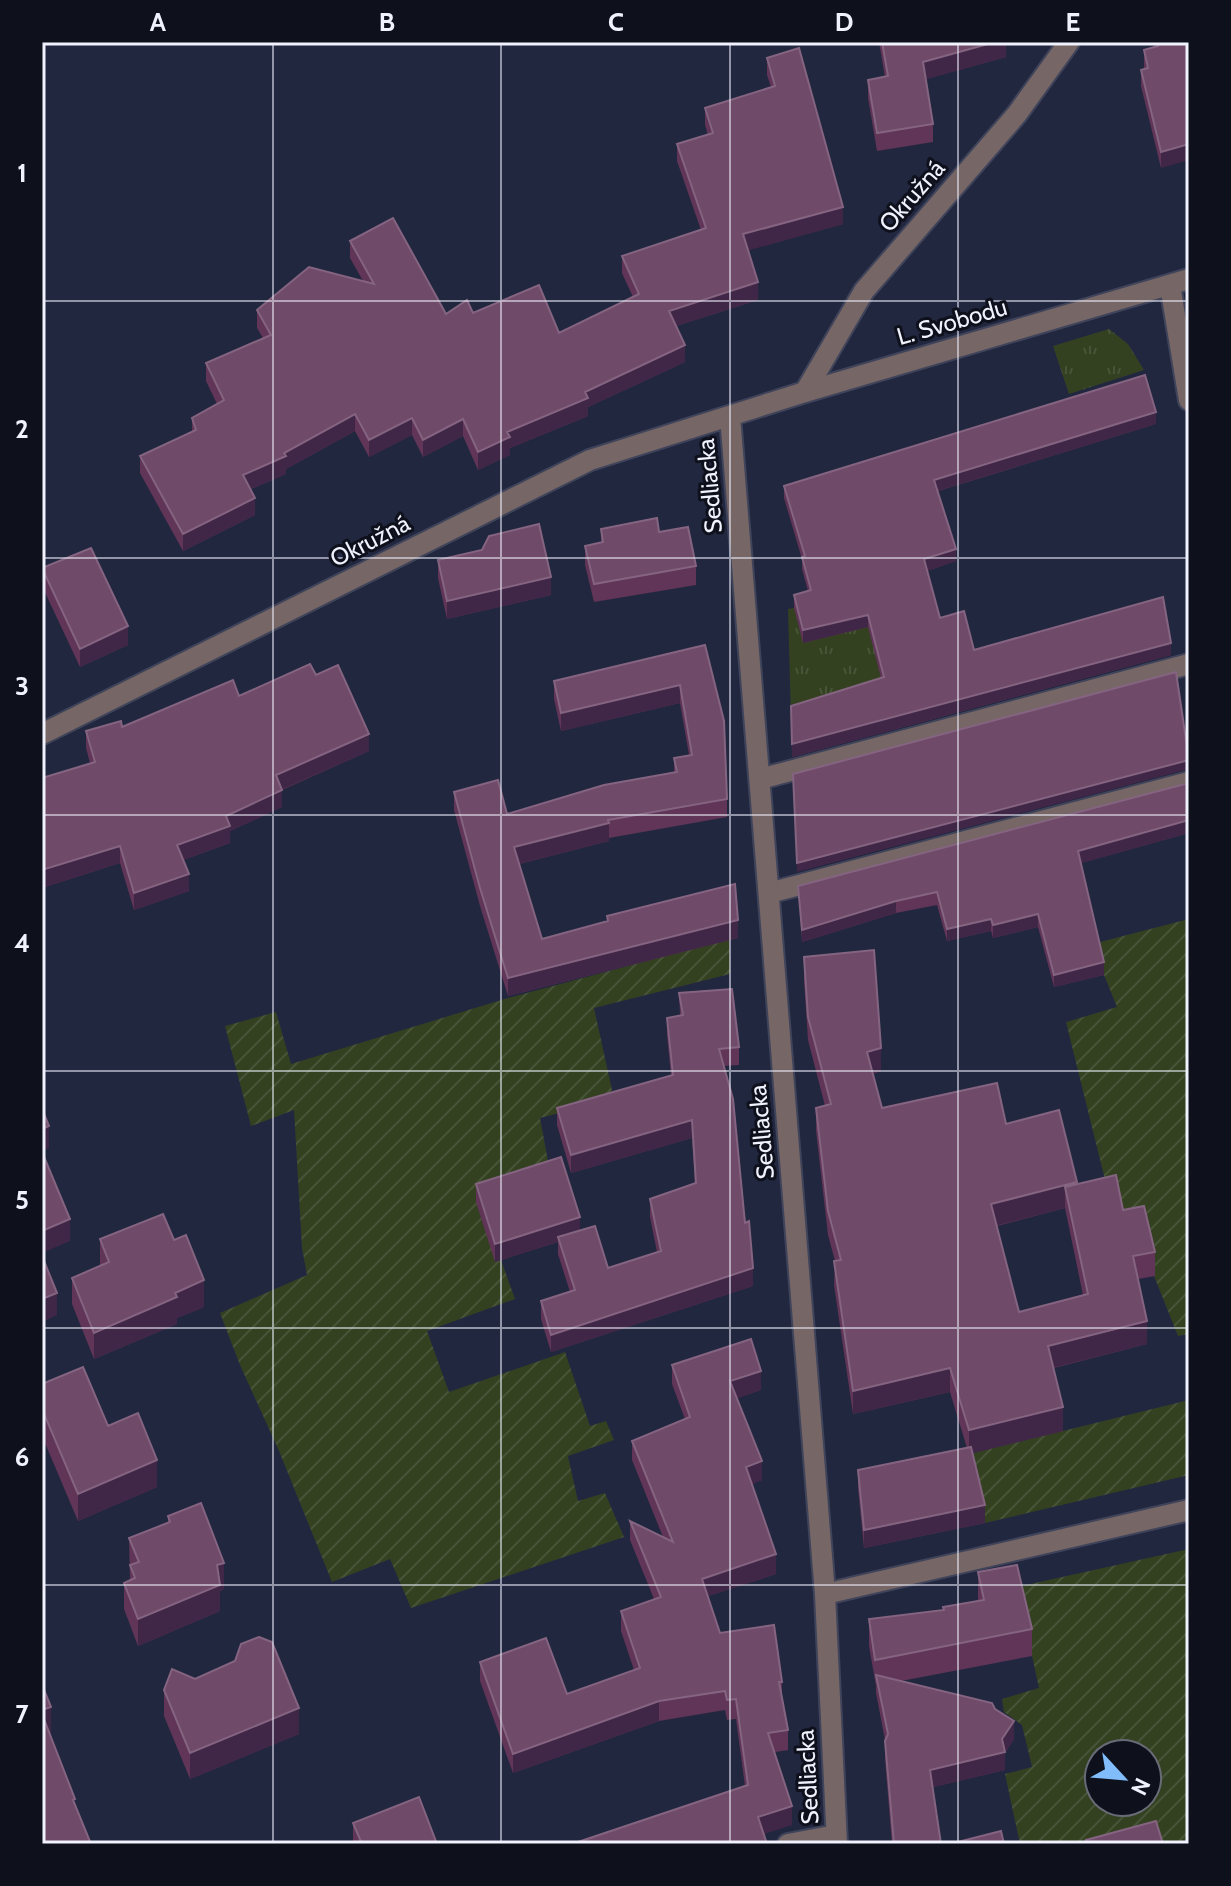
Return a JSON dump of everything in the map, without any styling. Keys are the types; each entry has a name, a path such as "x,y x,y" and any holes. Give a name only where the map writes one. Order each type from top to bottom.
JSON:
{"street":[{"name":"Okružná","path":"805,392 864,291 1017,114 1069,42"},
{"name":"L. Svobodu","path":"730,416 1179,282"},
{"path":"1179,282 1189,400"},
{"name":"Okružná","path":"42,734 590,460 730,416"},
{"name":"Sedliacka","path":"730,416 825,1594 836,1840"},
{"path":"760,779 1189,664"},
{"path":"769,893 1189,782"},
{"path":"825,1594 1189,1510"},
{"path":"788,1844 836,1840"}],"green space":[{"path":"1109,329 1128,344 1144,370 1069,394 1053,346"},
{"path":"788,609 874,625 889,688 791,719"},
{"path":"1189,919 1189,1334 1178,1336 1152,1265 1110,1200 1066,1022 1117,1007 1096,943"},
{"path":"729,939 730,974 594,1008 614,1099 540,1118 551,1177 479,1199 515,1299 427,1331 449,1392 565,1352 590,1426 606,1421 614,1440 568,1456 578,1501 605,1493 624,1537 411,1608 390,1559 332,1582 220,1313 307,1275 302,1248 294,1110 251,1126 225,1026 276,1012 291,1064 508,998"},
{"path":"1189,1400 1189,1475 985,1523 969,1454"},
{"path":"1189,1549 1189,1844 1020,1844 1005,1774 1032,1767 1022,1725 1004,1712 1002,1699 1039,1688 1017,1587"}],"building":[{"path":"882,42 995,42 923,62 933,124 877,133 868,80 888,76"},
{"path":"1157,42 1189,42 1189,144 1161,152 1141,70 1148,68 1144,50 1158,46"},
{"path":"799,48 843,207 743,234 758,282 669,311 685,345 585,392 588,398 507,432 510,437 478,452 463,419 423,440 412,418 369,440 355,414 284,453 286,456 243,475 255,498 183,534 140,456 196,430 192,418 224,400 206,363 271,335 257,310 309,267 374,284 350,241 393,218 446,314 467,300 473,313 539,285 559,333 639,294 622,256 706,228 677,144 713,133 705,108 775,86 767,58"},
{"path":"1145,375 1156,412 934,480 956,549 924,559 940,618 964,611 974,650 1163,597 1171,643 792,744 791,706 884,677 868,615 803,630 794,595 811,590 802,557 805,556 784,486"},
{"path":"657,518 659,532 688,527 696,566 594,584 585,546 603,542 601,529"},
{"path":"539,524 551,577 447,601 438,560 482,550 489,536"},
{"path":"91,548 128,626 80,649 42,568"},
{"path":"705,645 724,721 727,799 608,820 609,823 514,847 542,939 608,921 607,916 735,884 738,920 508,978 454,792 498,780 507,814 604,785 677,772 674,758 692,755 680,685 561,713 554,681"},
{"path":"310,664 316,675 338,665 369,734 276,775 282,790 226,816 230,826 177,845 189,874 134,893 120,846 42,870 42,778 95,762 86,731 121,721 122,727 233,680 239,696"},
{"path":"1176,672 1189,760 797,863 793,774"},
{"path":"1189,783 1189,820 1078,851 1104,962 1054,975 1038,914 993,925 991,919 947,929 937,892 896,901 802,930 798,886"},
{"path":"874,950 881,1048 867,1052 882,1108 997,1083 1006,1124 1059,1110 1077,1182 991,1204 1019,1312 1088,1294 1065,1187 1116,1175 1123,1210 1144,1206 1155,1252 1133,1256 1147,1321 1048,1346 1063,1407 969,1430 950,1368 853,1391 834,1261 841,1260 828,1211 816,1108 831,1104 808,1017 804,957"},
{"path":"732,989 739,1047 719,1049 733,1099 745,1223 749,1221 753,1268 551,1335 541,1301 575,1290 558,1237 595,1226 608,1268 661,1251 650,1199 696,1183 692,1120 571,1155 557,1108 673,1075 667,1018 683,1015 679,993"},
{"path":"42,1109 49,1126 42,1129"},
{"path":"42,1152 70,1219 42,1231"},
{"path":"561,1157 580,1217 495,1244 476,1184"},
{"path":"163,1214 174,1240 186,1235 204,1280 175,1293 177,1297 94,1333 72,1278 109,1262 100,1239"},
{"path":"42,1256 57,1293 42,1299"},
{"path":"751,1339 761,1371 730,1381 762,1461 746,1467 776,1554 702,1579 720,1633 774,1625 782,1682 779,1682 788,1730 768,1733 792,1806 758,1817 767,1844 572,1844 748,1785 736,1699 727,1700 725,1691 659,1701 513,1754 480,1662 546,1638 567,1694 640,1668 621,1611 661,1597 630,1521 673,1542 632,1441 690,1417 672,1365"},
{"path":"83,1367 108,1426 138,1413 157,1460 78,1494 42,1409 42,1384"},
{"path":"971,1447 985,1505 864,1530 858,1470"},
{"path":"201,1503 224,1563 217,1565 220,1585 138,1619 124,1583 135,1578 130,1565 139,1562 129,1538 170,1522 168,1516"},
{"path":"1017,1565 1032,1629 875,1660 869,1619 944,1610 943,1607 984,1600 978,1572"},
{"path":"259,1637 272,1642 299,1708 190,1753 164,1690 172,1669 195,1679 235,1661 241,1644"},
{"path":"876,1675 992,1703 995,1709 1014,1721 1002,1739 1005,1752 930,1770 941,1844 894,1844 885,1741 888,1734"},
{"path":"42,1685 51,1707 42,1710"},
{"path":"42,1714 73,1800 91,1844 42,1844"},
{"path":"419,1797 437,1844 362,1844 353,1823"},
{"path":"1156,1821 1163,1844 1087,1844 1086,1840"},
{"path":"1001,1831 1004,1844 950,1844"}]}
